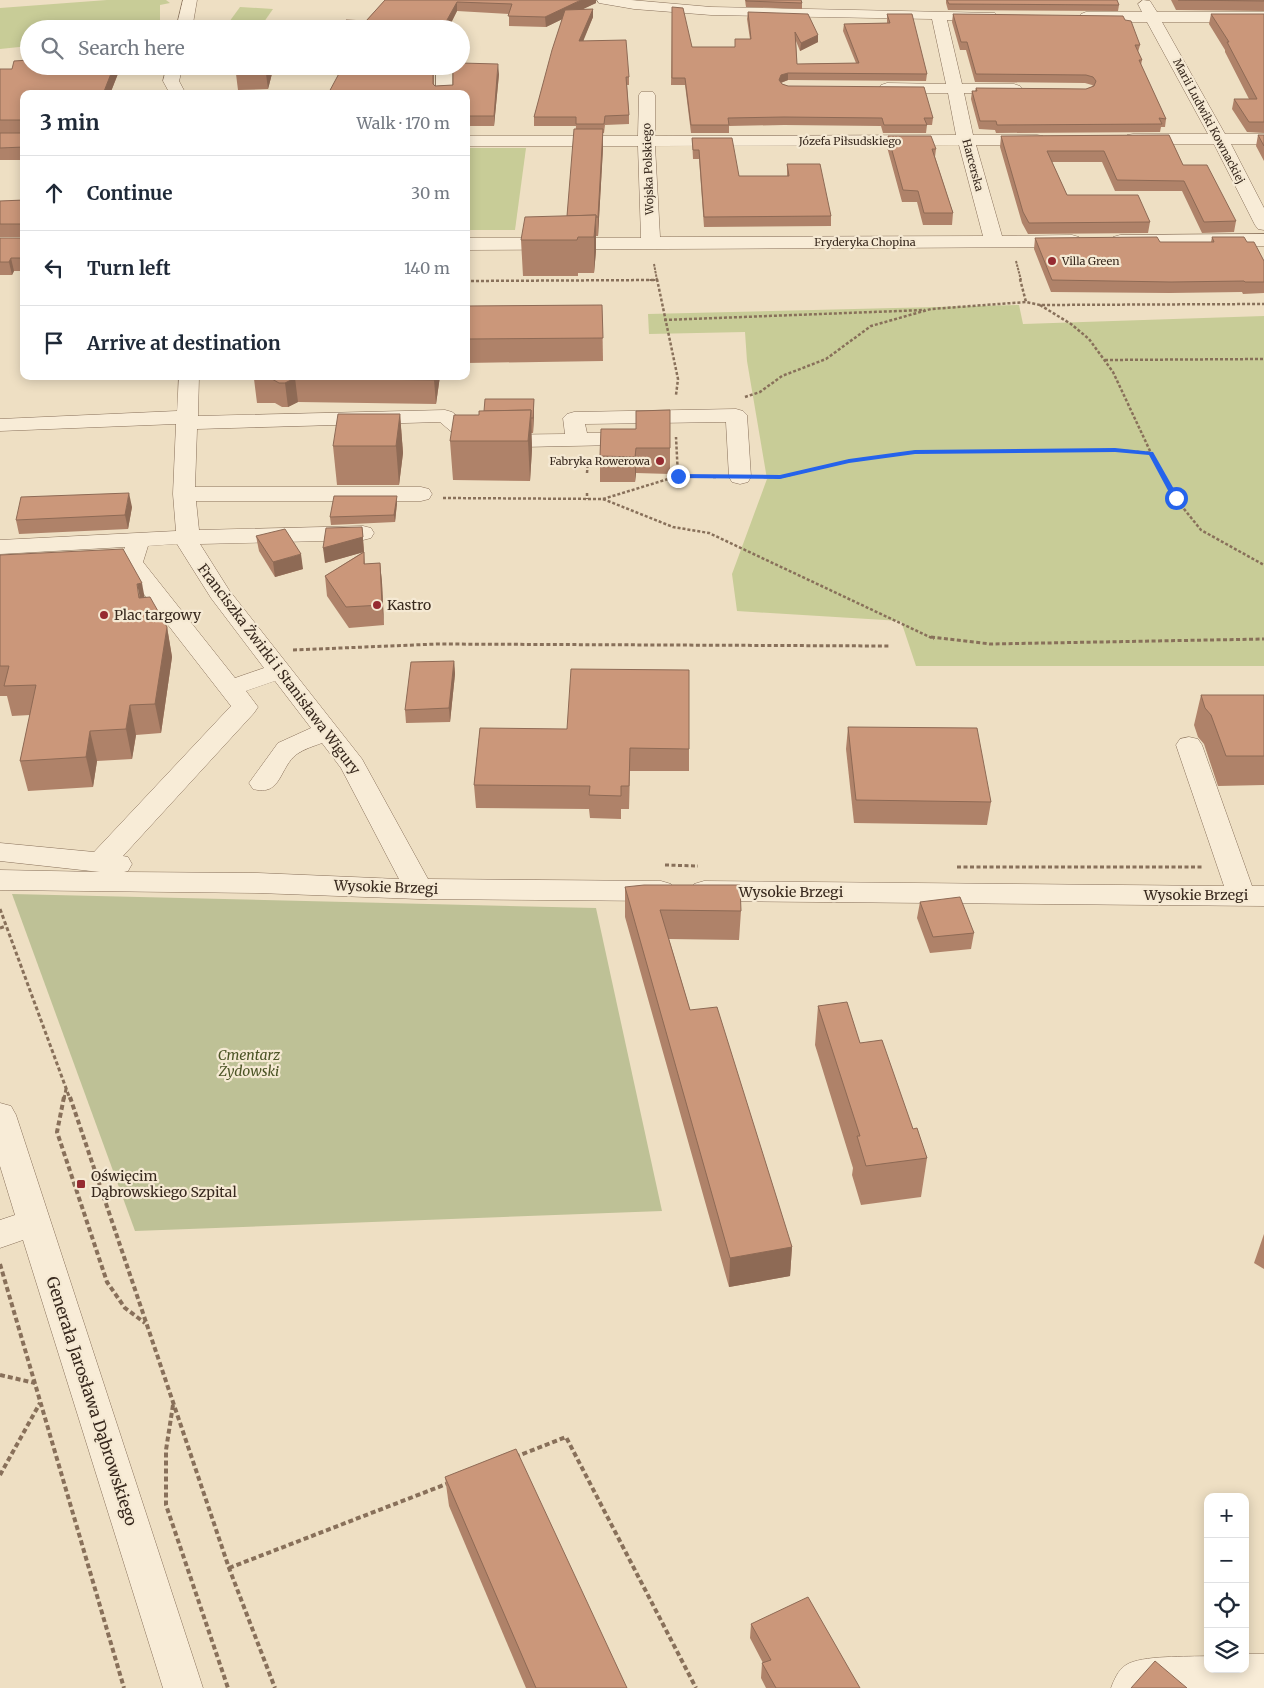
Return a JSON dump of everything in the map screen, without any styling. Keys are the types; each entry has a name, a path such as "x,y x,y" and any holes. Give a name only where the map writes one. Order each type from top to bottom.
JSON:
{"street":[{"path":"186,20 190,0"},
{"path":"604,0 634,6 711,11 998,16 988,0"},
{"name":"Marii Ludwiki Kownackiej","path":"1142,0 1154,18 1264,225"},
{"name":"Harcerska","path":"939,16 966,141 1002,241"},
{"path":"1068,17 1264,17"},
{"path":"173,75 171,81 176,90"},
{"path":"444,75 444,90"},
{"path":"866,88 1029,90"},
{"name":"Wojska Polskiego","path":"648,95 646,141 651,244"},
{"path":"1112,139 1264,138"},
{"name":"Józefa Piłsudskiego","path":"470,141 1054,140"},
{"name":"Fryderyka Chopina","path":"470,244 1264,240"},
{"name":"Franciszka Żwirki i Stanisława Wigury","path":"189,380 184,494 189,546 219,592 353,764 419,889"},
{"path":"577,440 574,418 736,415 740,477"},
{"path":"0,425 445,416 477,442 618,439"},
{"path":"184,494 421,494"},
{"path":"0,547 188,538 363,533"},
{"path":"101,862 245,707 131,562 139,540"},
{"path":"230,688 280,670"},
{"path":"262,783 287,749 326,730"},
{"path":"1189,745 1252,896"},
{"name":"Wysokie Brzegi","path":"0,852 101,862 258,882"},
{"name":"Wysokie Brzegi","path":"0,880 258,882 419,889 1252,896"},
{"name":"Generała Jarosława Dąbrowskiego","path":"0,1115 183,1688"},
{"path":"0,1234 34,1222"},
{"path":"1131,1688 1139,1679 1264,1673"}],"path":[{"path":"1002,241 1026,302"},
{"path":"651,244 656,280 678,379 673,416"},
{"path":"470,281 656,280"},
{"path":"664,320 931,309 1026,302 1040,306 1071,324 1089,339 1113,372 1151,453 1176,498 1201,530 1264,565"},
{"path":"1040,306 1264,304"},
{"path":"742,397 760,392 782,376 826,359 871,326 931,309"},
{"path":"1104,360 1264,359"},
{"path":"678,476 780,477 849,461 915,452 1115,450 1151,453"},
{"path":"603,499 673,527 709,533 936,639 990,644 1264,639"},
{"path":"264,651 438,644 890,646"},
{"path":"0,909 66,1089 229,1568 275,1688"},
{"path":"0,928 6,926"},
{"path":"66,1089 57,1132 107,1282 125,1308 146,1324"},
{"path":"0,1264 124,1688"},
{"path":"0,1375 35,1383"},
{"path":"0,1475 40,1402"},
{"path":"173,1404 166,1450 166,1505 228,1688"},
{"path":"512,1458 566,1437 696,1688"},
{"path":"229,1568 457,1480"}],"green space":[{"path":"107,0 166,0 170,3 160,5 160,20 20,20 20,47 0,49 0,8"},
{"path":"240,7 273,9 265,20 231,20"},
{"path":"470,148 526,148 515,230 470,230"},
{"path":"1019,305 1023,324 1264,316 1264,666 916,666 901,621 737,611 732,574 767,479 747,361 745,332 649,334 648,314"},
{"name":"Cmentarz Żydowski","path":"12,894 596,908 662,1211 135,1231"}],"building":[{"path":"385,0 581,0 545,17 508,16 512,4 457,2 447,20 367,20"},
{"path":"801,0 802,3 746,1"},
{"path":"947,0 1117,0 1119,5 949,4"},
{"path":"1178,0 1264,0 1264,1"},
{"path":"672,7 683,8 692,47 735,47 735,39 751,39 748,12 808,14 818,35 801,43 795,32 797,64 859,63 844,24 890,23 887,14 912,14 927,74 788,73 781,75 779,80 782,84 788,86 924,87 933,118 924,118 927,125 884,125 882,118 784,117 728,118 729,125 691,125 685,78 672,78"},
{"path":"593,9 579,41 626,40 629,77 626,77 629,115 605,116 604,124 576,124 576,117 534,117 565,10"},
{"path":"953,14 1123,16 1125,20 1131,21 1140,45 1135,45 1142,60 1139,60 1166,119 1159,118 1162,124 997,125 996,121 980,121 972,91 977,91 976,88 1086,89 1094,86 1096,81 1093,77 1086,75 976,74 967,42 961,42"},
{"path":"1211,14 1264,14 1264,122 1249,122 1234,99 1257,99 1227,42 1229,42"},
{"path":"14,61 20,61 20,75 110,75 105,90 20,90 20,120 0,120 0,69 12,69"},
{"path":"470,63 498,64 494,116 470,116 470,90 330,90 338,75 433,75 433,84 435,86 453,85 453,75 470,75"},
{"path":"574,129 603,129 598,217 596,215 567,216"},
{"path":"0,133 20,133 20,147 0,148"},
{"path":"1169,135 1183,165 1207,165 1236,221 1204,222 1184,181 1117,180 1104,151 1047,151 1067,195 1138,195 1150,222 1029,223 1023,212 1001,136"},
{"path":"1258,135 1264,135 1264,146"},
{"path":"888,136 931,136 936,149 932,149 953,213 924,213 918,191 903,190"},
{"path":"692,138 732,138 739,176 789,176 787,164 820,164 831,216 704,217 699,150 693,150"},
{"path":"20,200 20,224 0,224 0,201"},
{"path":"596,215 594,237 578,237 577,240 521,240 525,217"},
{"path":"1157,237 1160,242 1214,242 1212,237 1244,237 1247,242 1254,242 1264,261 1264,282 1052,280 1035,238"},
{"path":"0,238 20,238 20,258 11,258 9,262 0,262"},
{"path":"602,305 603,338 470,339 470,306"},
{"path":"274,380 291,380 285,383 279,383"},
{"path":"485,399 534,399 533,418 531,418 531,410 484,411"},
{"path":"531,410 528,441 450,441 454,415 479,415 479,411"},
{"path":"670,410 670,448 636,448 635,457 600,456 601,429 636,429 636,411"},
{"path":"338,414 400,414 396,446 333,446"},
{"path":"129,493 125,515 16,520 21,497"},
{"path":"334,496 397,496 394,515 330,517"},
{"path":"362,527 363,537 323,548 326,528"},
{"path":"285,529 301,554 273,562 256,536"},
{"path":"123,549 142,583 137,584 139,598 150,597 167,627 155,704 130,705 126,729 90,731 86,757 20,761 36,685 4,686 9,666 0,666 0,555"},
{"path":"364,552 364,564 380,563 382,605 346,607 325,576"},
{"path":"454,661 449,708 405,710 411,662"},
{"path":"571,669 689,670 689,749 630,748 629,786 621,786 621,796 589,795 590,786 474,785 480,728 567,729"},
{"path":"1201,695 1264,695 1264,756 1226,756 1211,715 1205,708"},
{"path":"848,727 977,728 991,802 856,800"},
{"path":"644,885 740,885 741,911 660,910 690,1010 717,1007 792,1247 730,1258 625,887"},
{"path":"960,897 974,933 933,937 920,902"},
{"path":"847,1002 860,1043 882,1040 913,1129 917,1128 927,1158 866,1166 857,1136 860,1136 818,1006"},
{"path":"516,1449 627,1688 536,1688 445,1477"},
{"path":"808,1597 860,1688 776,1688 762,1663 771,1660 751,1624"},
{"path":"1155,1661 1187,1688 1131,1688"}],"place":[{"name":"Villa Green","path":"1052,261"},
{"name":"Fabryka Rowerowa","path":"660,461"},
{"name":"Kastro","path":"377,605"},
{"name":"Plac targowy","path":"104,615"},
{"name":"Oświęcim Dąbrowskiego Szpital","path":"81,1184"}],"route":[{"path":"678,476 683,478 780,477 849,461 915,452 1115,450 1151,453 1176,498"}]}
